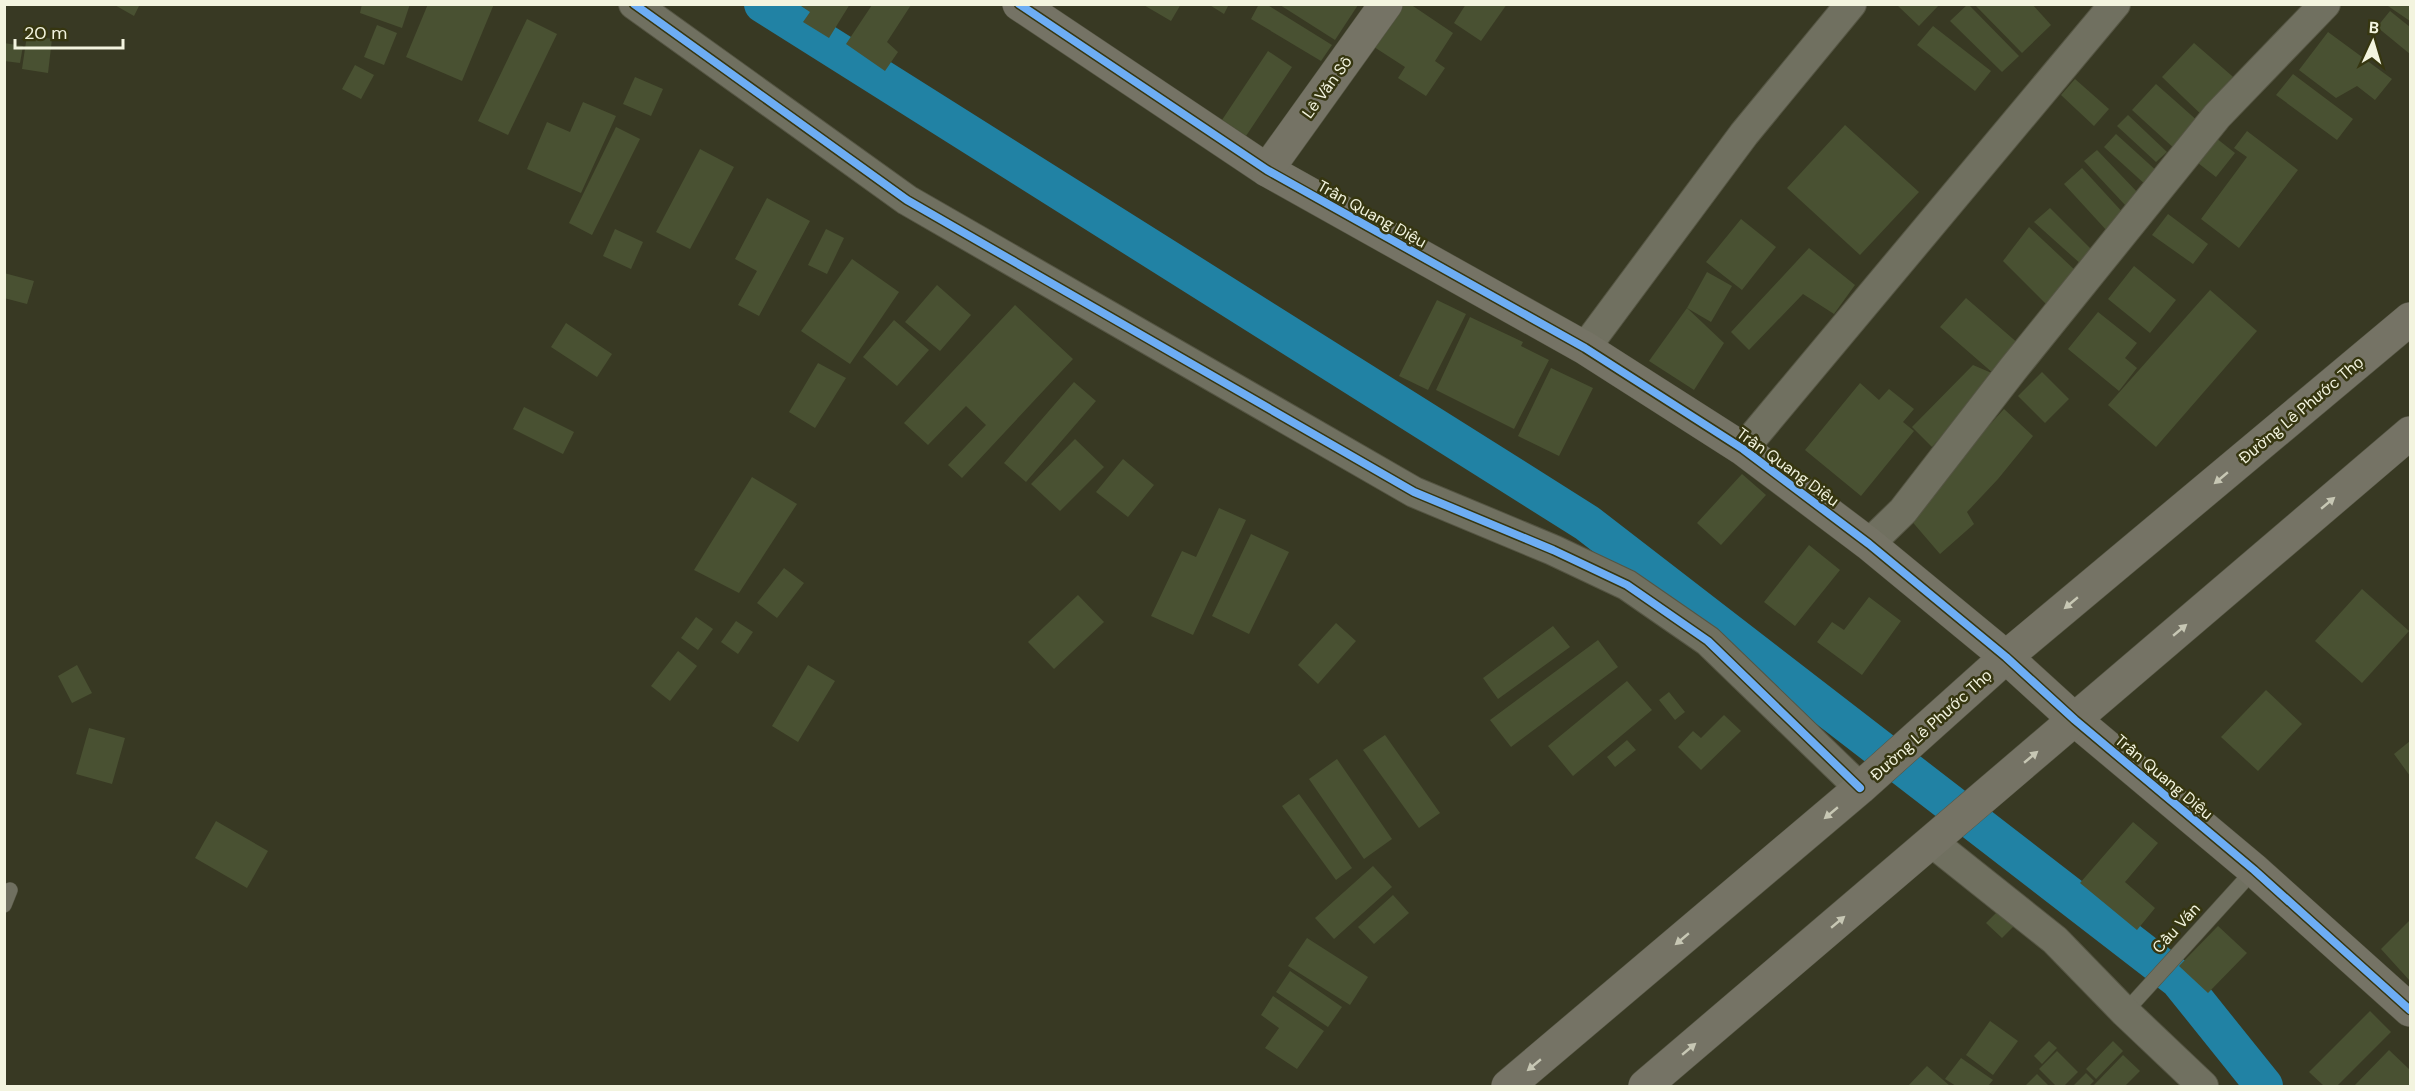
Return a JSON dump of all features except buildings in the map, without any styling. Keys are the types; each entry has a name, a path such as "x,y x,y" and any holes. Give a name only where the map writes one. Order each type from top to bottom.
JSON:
{"street":[{"path":"634,4 907,200 1414,492 1553,550 1627,585 1708,641 1868,781"},
{"name":"Trần Quang Diệu","path":"1019,4 1267,170 1585,348 1743,449 1869,544 2006,657 2075,720 2254,870 2410,1010"},
{"name":"Lê Văn Sô","path":"1267,170 1386,4"},
{"path":"1585,348 1744,134 1851,4"},
{"path":"1743,449 2115,4"},
{"path":"1869,544 1903,511 2013,369 2217,116 2325,4"},
{"name":"Đường Lê Phước Thọ","path":"1508,1086 1868,781 2006,657 2410,319"},
{"path":"1645,1086 2410,433"},
{"path":"1936,838 2055,940 2125,1012 2203,1086"}],"lane":[{"name":"Cầu Ván","path":"2125,1012 2254,870"},
{"path":"4,905 10,890"}],"waterway":[{"path":"763,4 1587,523 2179,980 2264,1086"}],"cycle path":[{"path":"634,4 907,200 1414,492 1553,550 1627,585 1708,641 1860,788"},
{"path":"1019,4 1267,170 1585,348 1743,449 1869,544 2006,657 2075,720 2254,870 2410,1010"}]}
